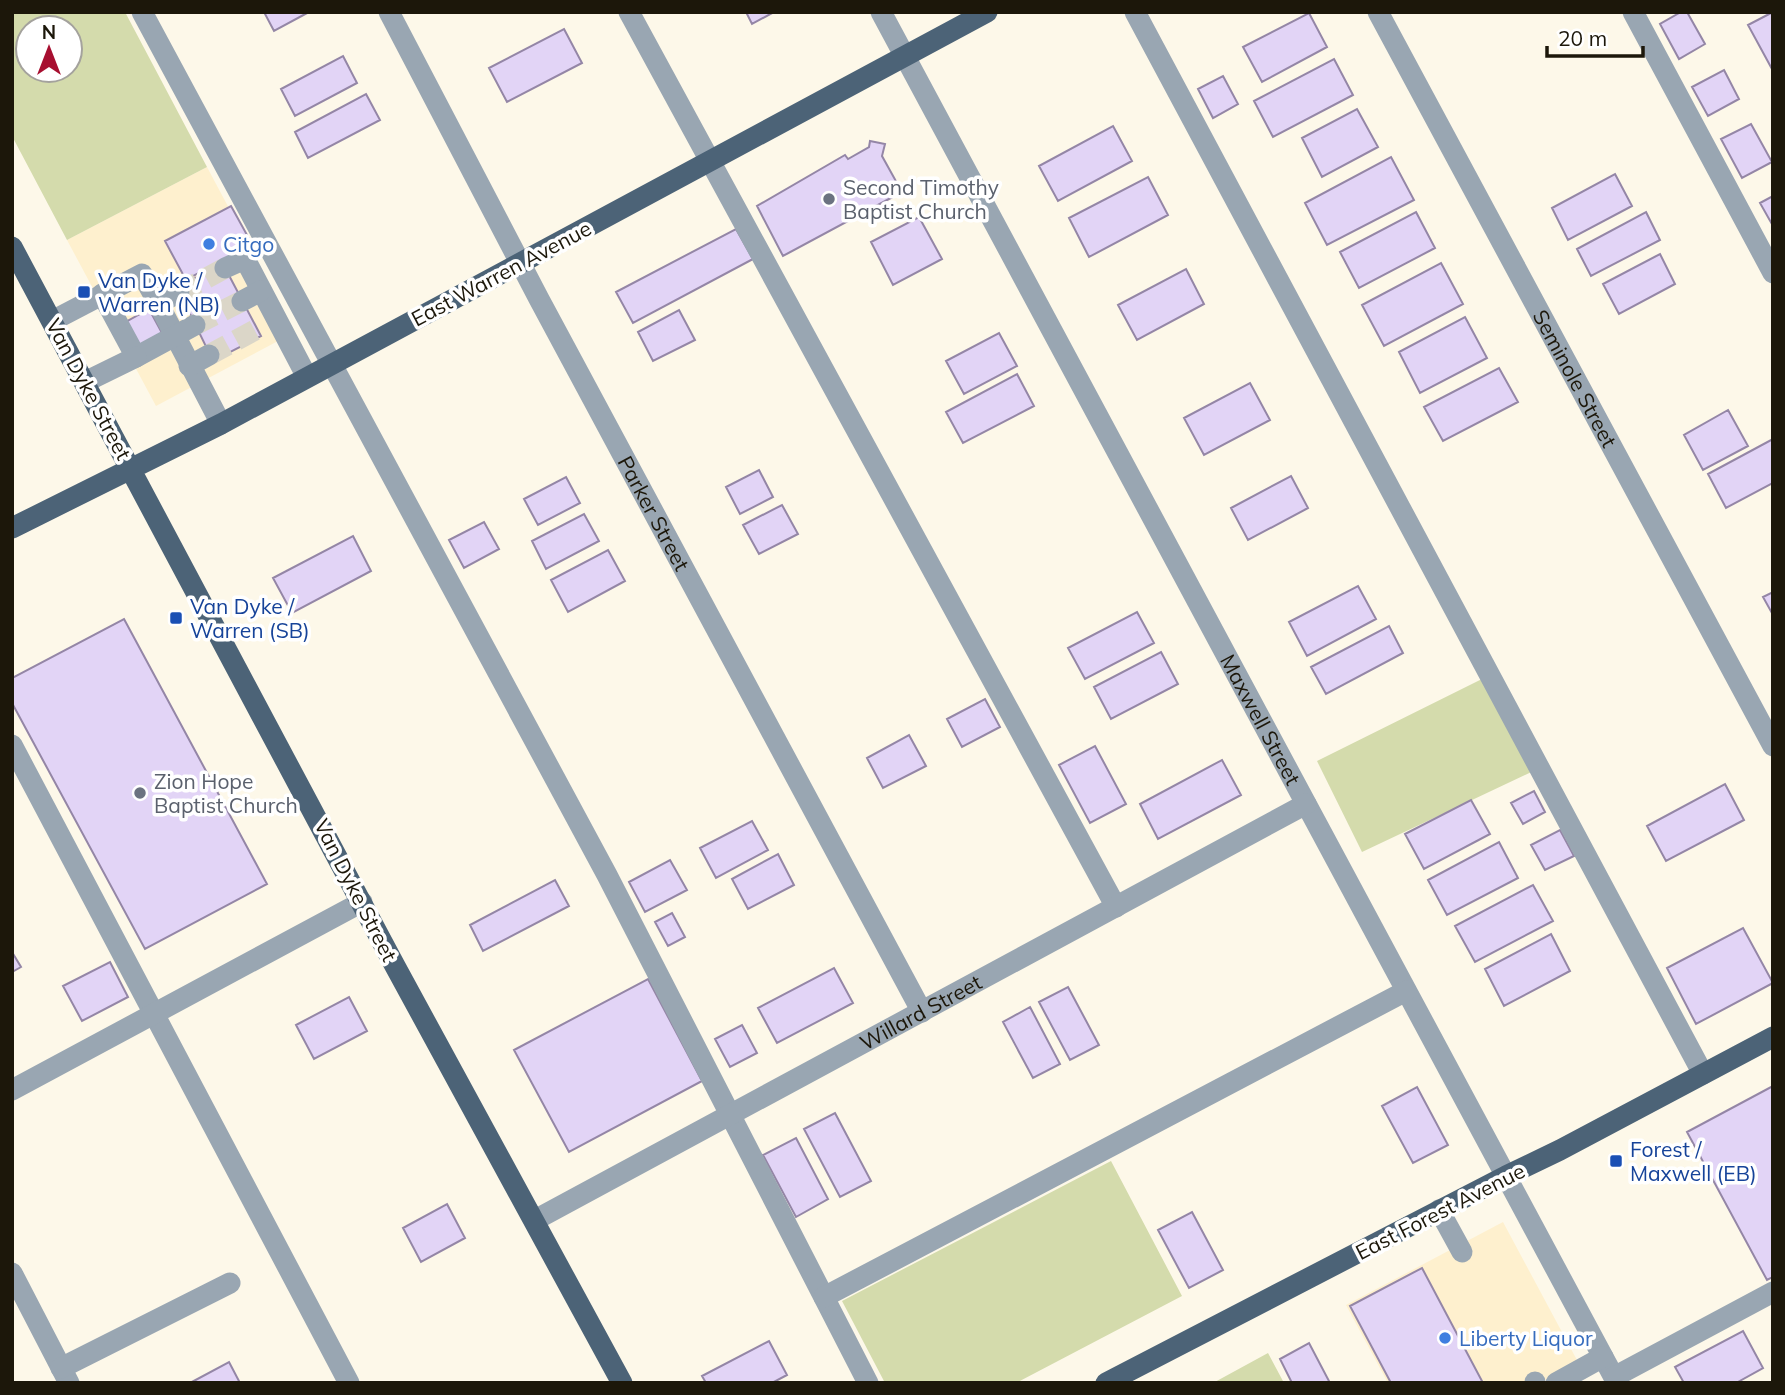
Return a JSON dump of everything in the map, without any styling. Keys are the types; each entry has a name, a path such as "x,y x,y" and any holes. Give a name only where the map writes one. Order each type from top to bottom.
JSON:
{"main road":[{"name":"East Warren Avenue","path":"12,528 221,424 987,12"},
{"name":"Van Dyke Street","path":"12,247 622,1383"},
{"name":"East Forest Avenue","path":"1106,1383 1506,1175 1560,1150 1773,1037"}],"street":[{"path":"142,12 607,875 868,1383"},
{"name":"Parker Street","path":"389,12 520,263 922,1012"},
{"path":"629,12 708,162 1116,907"},
{"name":"Maxwell Street","path":"881,12 1616,1380"},
{"path":"1135,12 1703,1074"},
{"name":"Seminole Street","path":"1378,12 1773,746"},
{"path":"1633,12 1773,272"},
{"path":"225,268 244,259 252,296 266,324 307,377"},
{"path":"52,320 142,274 221,424"},
{"path":"158,303 179,293"},
{"path":"102,294 136,357"},
{"path":"85,382 195,325"},
{"path":"189,366 209,355"},
{"path":"12,745 349,1383"},
{"name":"Willard Street","path":"535,1220 1306,804"},
{"path":"12,1090 362,902"},
{"path":"824,1297 1406,991"},
{"path":"1439,1210 1462,1252"},
{"path":"12,1273 65,1375 230,1283"},
{"path":"1616,1380 1773,1293"},
{"path":"1556,1383 1603,1357"}],"shaded area":[{"path":"207,167 295,332 156,406 67,240"},
{"path":"1503,1222 1578,1362 1539,1383 1388,1383 1346,1305"}],"green space":[{"path":"12,12 125,12 207,167 67,240 12,136"},
{"path":"1490,675 1540,768 1362,852 1317,761"},
{"path":"1111,1161 1182,1296 1016,1383 885,1383 842,1301"},
{"path":"1268,1353 1284,1383 1213,1383"}],"building":[{"path":"264,12 309,12 274,31"},
{"path":"746,12 774,12 752,24"},
{"path":"1681,12 1687,12 1705,44 1679,59 1660,24"},
{"path":"1773,12 1773,68 1772,69 1748,25"},
{"path":"1309,13 1327,47 1262,82 1243,47"},
{"path":"564,29 582,63 507,102 489,68"},
{"path":"343,56 357,83 295,116 281,89"},
{"path":"1334,59 1353,95 1273,137 1254,101"},
{"path":"1724,70 1739,99 1708,116 1692,87"},
{"path":"1223,76 1238,104 1213,118 1198,89"},
{"path":"366,94 380,120 308,158 295,132"},
{"path":"1357,109 1378,147 1322,177 1302,138"},
{"path":"1751,124 1772,162 1742,178 1721,139"},
{"path":"1113,126 1132,161 1058,201 1039,166"},
{"name":"Second Timothy Baptist Church","path":"870,141 885,144 882,156 902,192 783,256 757,206 845,155 848,159 869,147"},
{"path":"1391,157 1414,200 1327,245 1305,203"},
{"path":"1615,174 1632,206 1568,240 1552,208"},
{"path":"1148,177 1168,215 1089,257 1069,218"},
{"path":"1773,196 1773,226 1760,203"},
{"path":"231,206 252,244 186,280 165,241"},
{"path":"1416,212 1435,248 1359,288 1340,252"},
{"path":"1646,212 1660,240 1591,276 1577,249"},
{"path":"919,217 942,259 893,285 871,242"},
{"path":"736,229 753,259 633,323 616,292"},
{"path":"1660,254 1675,284 1619,314 1603,284"},
{"path":"1441,263 1463,304 1384,346 1362,305"},
{"path":"223,264 261,336 213,361 177,287"},
{"path":"1186,269 1204,304 1137,340 1118,305"},
{"path":"149,309 162,333 137,347 124,323"},
{"path":"679,310 695,340 653,361 638,332"},
{"path":"1465,317 1487,358 1420,393 1399,352"},
{"path":"999,333 1017,366 964,394 946,361"},
{"path":"1499,368 1518,402 1443,441 1424,407"},
{"path":"1017,374 1034,406 963,443 946,412"},
{"path":"1250,383 1270,420 1204,455 1184,418"},
{"path":"1728,410 1748,446 1703,470 1684,435"},
{"path":"1773,439 1773,483 1726,508 1708,474"},
{"path":"759,470 773,497 740,514 726,487"},
{"path":"1291,476 1308,508 1248,540 1231,508"},
{"path":"566,477 580,503 538,525 524,499"},
{"path":"782,505 798,534 759,554 743,525"},
{"path":"584,514 599,541 546,569 532,541"},
{"path":"484,522 499,549 464,568 449,540"},
{"path":"353,536 371,571 292,613 273,578"},
{"path":"608,550 625,581 568,612 551,580"},
{"path":"1358,586 1376,619 1307,656 1289,622"},
{"path":"1773,592 1773,615 1763,597"},
{"path":"1137,612 1154,643 1085,679 1068,648"},
{"name":"Zion Hope Baptist Church","path":"124,619 267,884 145,949 12,703 12,678"},
{"path":"1389,626 1403,653 1326,694 1311,667"},
{"path":"1161,652 1178,684 1111,719 1094,687"},
{"path":"985,699 1000,727 962,747 947,719"},
{"path":"909,735 926,766 883,788 867,758"},
{"path":"1095,746 1126,804 1090,823 1059,765"},
{"path":"1222,760 1241,795 1158,839 1140,804"},
{"path":"1725,784 1744,820 1666,861 1647,826"},
{"path":"1534,791 1545,812 1523,824 1511,803"},
{"path":"1471,800 1490,834 1424,869 1405,834"},
{"path":"752,821 768,850 716,878 700,848"},
{"path":"1560,830 1574,856 1545,870 1531,845"},
{"path":"1499,842 1518,878 1447,915 1428,880"},
{"path":"778,854 794,885 748,909 732,879"},
{"path":"670,860 687,890 645,912 629,882"},
{"path":"555,880 569,906 483,951 470,925"},
{"path":"1533,885 1553,921 1475,962 1455,926"},
{"path":"672,913 685,937 668,946 655,922"},
{"path":"1743,928 1773,983 1696,1024 1667,968"},
{"path":"1551,934 1570,971 1504,1006 1485,969"},
{"path":"12,952 21,967 12,972"},
{"path":"110,962 128,997 82,1021 63,986"},
{"path":"834,968 853,1003 777,1043 758,1008"},
{"path":"648,979 702,1081 569,1152 514,1050"},
{"path":"1068,987 1099,1045 1070,1060 1039,1002"},
{"path":"349,997 367,1031 314,1059 296,1025"},
{"path":"1030,1007 1060,1064 1033,1078 1003,1022"},
{"path":"742,1025 757,1053 730,1067 715,1039"},
{"path":"1773,1086 1773,1277 1767,1280 1687,1132"},
{"path":"1417,1087 1448,1145 1413,1163 1382,1106"},
{"path":"835,1113 871,1181 840,1197 804,1129"},
{"path":"796,1138 828,1199 796,1217 763,1155"},
{"path":"447,1204 465,1238 421,1262 403,1228"},
{"path":"1192,1212 1223,1270 1189,1288 1158,1230"},
{"path":"1422,1268 1483,1383 1391,1383 1350,1306"},
{"path":"1743,1331 1763,1368 1736,1383 1684,1383 1675,1367"},
{"path":"769,1341 787,1375 772,1383 706,1383 702,1376"},
{"path":"1309,1343 1330,1383 1292,1383 1280,1359"},
{"path":"229,1362 240,1383 190,1383"}],"tunnel":[{"path":"179,293 225,268"},
{"path":"195,325 242,301"},
{"path":"209,355 257,329"}],"place":[{"name":"Second Timothy Baptist Church","path":"829,199"},
{"name":"Citgo","path":"209,244"},
{"name":"Van Dyke / Warren (NB)","path":"84,292"},
{"name":"Van Dyke / Warren (SB)","path":"176,618"},
{"name":"Zion Hope Baptist Church","path":"140,793"},
{"name":"Forest / Maxwell (EB)","path":"1616,1161"},
{"name":"Liberty Liquor","path":"1445,1338"}]}
